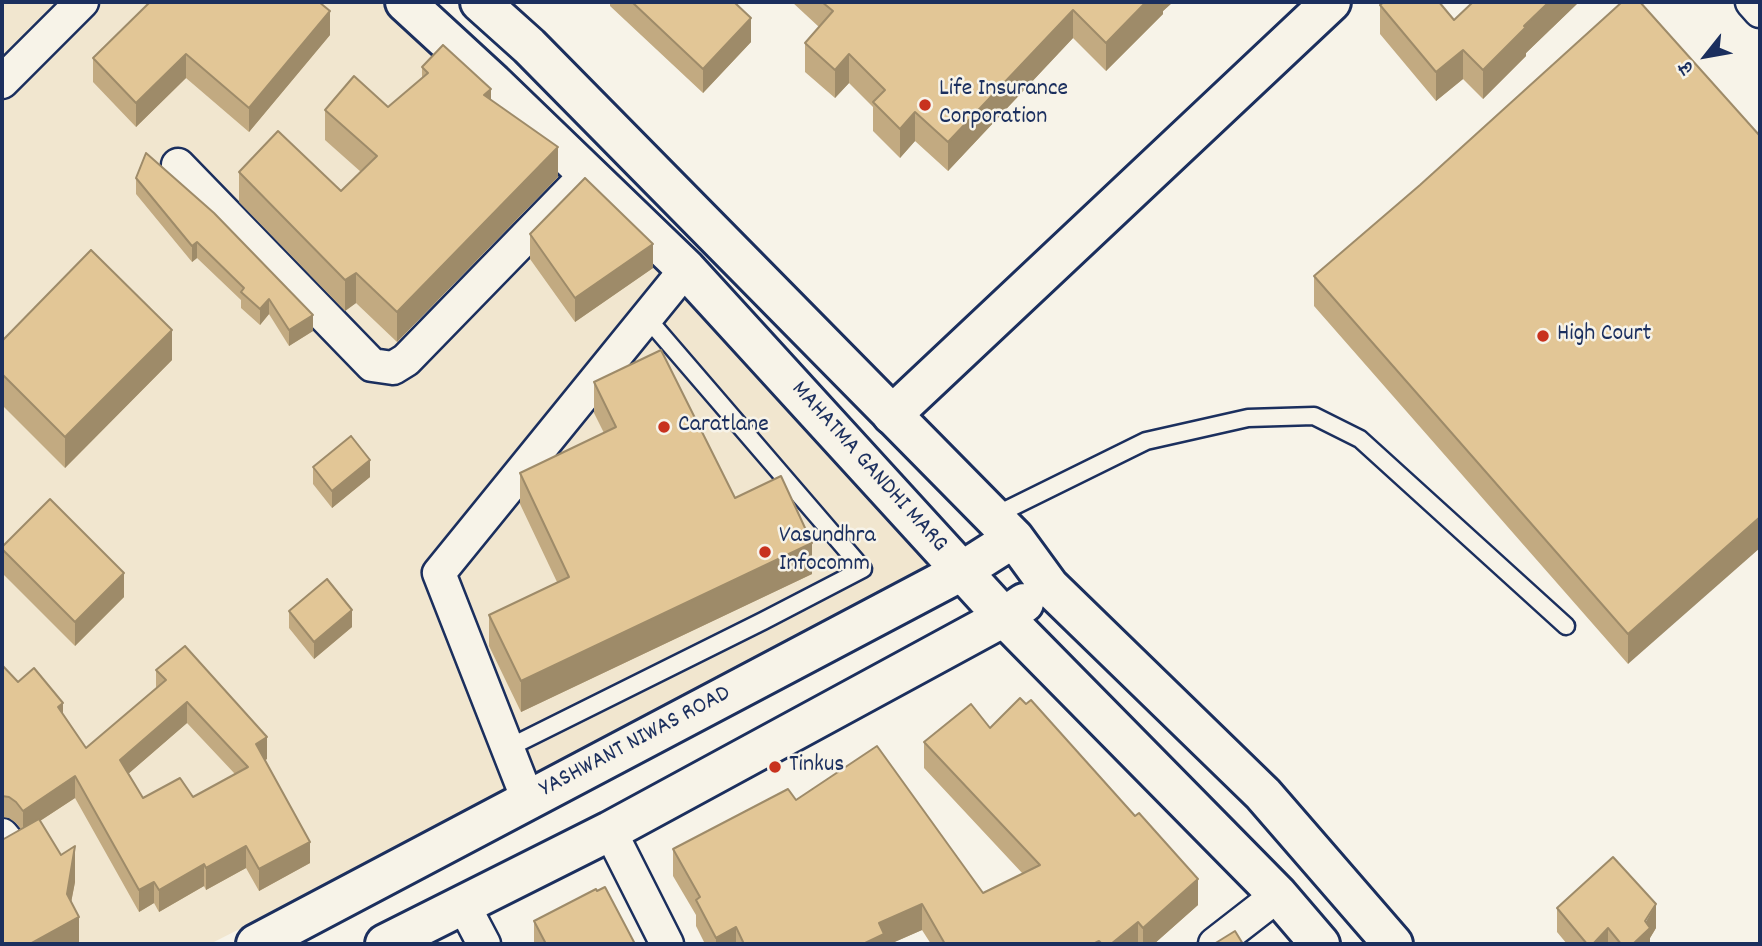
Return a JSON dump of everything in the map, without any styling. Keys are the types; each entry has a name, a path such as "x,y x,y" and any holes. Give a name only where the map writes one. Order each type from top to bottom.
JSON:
{"main road":[{"name":"MAHATMA GANDHI MARG","path":"405,2 687,270 1004,617 1278,895 1321,944"},
{"name":"MAHATMA GANDHI MARG","path":"480,2 528,46 1003,528 1049,586 1263,794 1392,944"},
{"path":"892,415 1324,4"},
{"name":"YASHWANT NIWAS ROAD","path":"256,944 962,571 1003,528"},
{"path":"385,944 610,831 1004,617 1049,586"}],"street":[{"path":"2,82 82,2"},
{"path":"1752,2 1760,11"},
{"path":"178,164 372,365 393,368 406,360 587,173"},
{"path":"528,800 439,573 687,270"},
{"path":"610,831 667,944"},
{"path":"2,835 12,848 2,853"},
{"path":"1215,944 1278,895"},
{"path":"464,906 484,944"}],"lane":[{"path":"508,748 863,569 647,317"},
{"path":"1003,528 1146,441 1248,418 1314,416 1360,439 1566,626"}],"shaded area":[{"path":"2,2 417,2 947,570 210,944 2,944"}],"building":[{"path":"150,2 319,2 330,11 249,108 186,54 136,103 93,58"},
{"path":"632,2 734,2 751,18 703,69"},
{"path":"822,2 1146,2 1106,43 1073,10 948,142 915,112 900,129 873,102 885,90 849,54 835,70 805,43 833,11"},
{"path":"1384,2 1439,2 1454,20 1473,2 1549,2 1483,70 1463,50 1436,72 1380,5"},
{"path":"1622,2 1640,2 1760,136 1760,517 1628,634 1314,276 1420,185"},
{"path":"443,45 491,89 484,95 558,147 397,312 356,273 345,280 239,172 278,131 341,191 377,156 325,110 354,76 388,107 428,73 422,67"},
{"path":"146,153 214,213 313,315 289,330 269,299 260,309 241,292 244,288 197,242 192,246 136,178"},
{"path":"585,178 653,244 575,298 530,234"},
{"path":"91,250 172,330 65,437 2,374 2,341"},
{"path":"661,350 735,498 781,476 812,543 521,681 489,615 569,577 520,473 616,427 594,382"},
{"path":"351,436 370,460 332,491 313,467"},
{"path":"50,499 124,573 75,622 2,549"},
{"path":"327,579 352,610 314,642 289,611"},
{"path":"185,646 267,737 256,744 310,842 259,869 246,846 206,868 204,864 159,890 154,882 139,890 75,776 23,811 9,797 2,796 2,665 18,682 34,668 63,703 58,707 86,748 166,680 156,670","holes":["187,702 248,767 193,797 180,778 143,798 120,760"]},
{"path":"1020,698 1026,704 1031,700 1135,816 1139,813 1198,879 1143,928 1138,922 1111,944 1102,944 1099,941 1093,944 945,944 922,904 879,923 884,934 863,944 744,944 736,927 716,938 696,900 700,897 673,849 788,789 796,800 877,746 983,893 1040,865 924,742 971,704 990,728"},
{"path":"39,819 61,855 75,846 67,894 79,917 30,944 2,944 2,840"},
{"path":"1613,857 1656,904 1645,921 1650,928 1633,944 1621,944 1608,928 1593,944 1587,944 1557,908"},
{"path":"605,887 635,944 546,944 534,921"},
{"path":"1235,931 1243,944 1214,944"}],"place":[{"name":"Life Insurance Corporation","path":"925,105"},
{"name":"High Court","path":"1543,336"},
{"name":"Caratlane","path":"664,427"},
{"name":"Vasundhra Infocomm","path":"765,552"},
{"name":"Tinkus","path":"775,767"}]}
